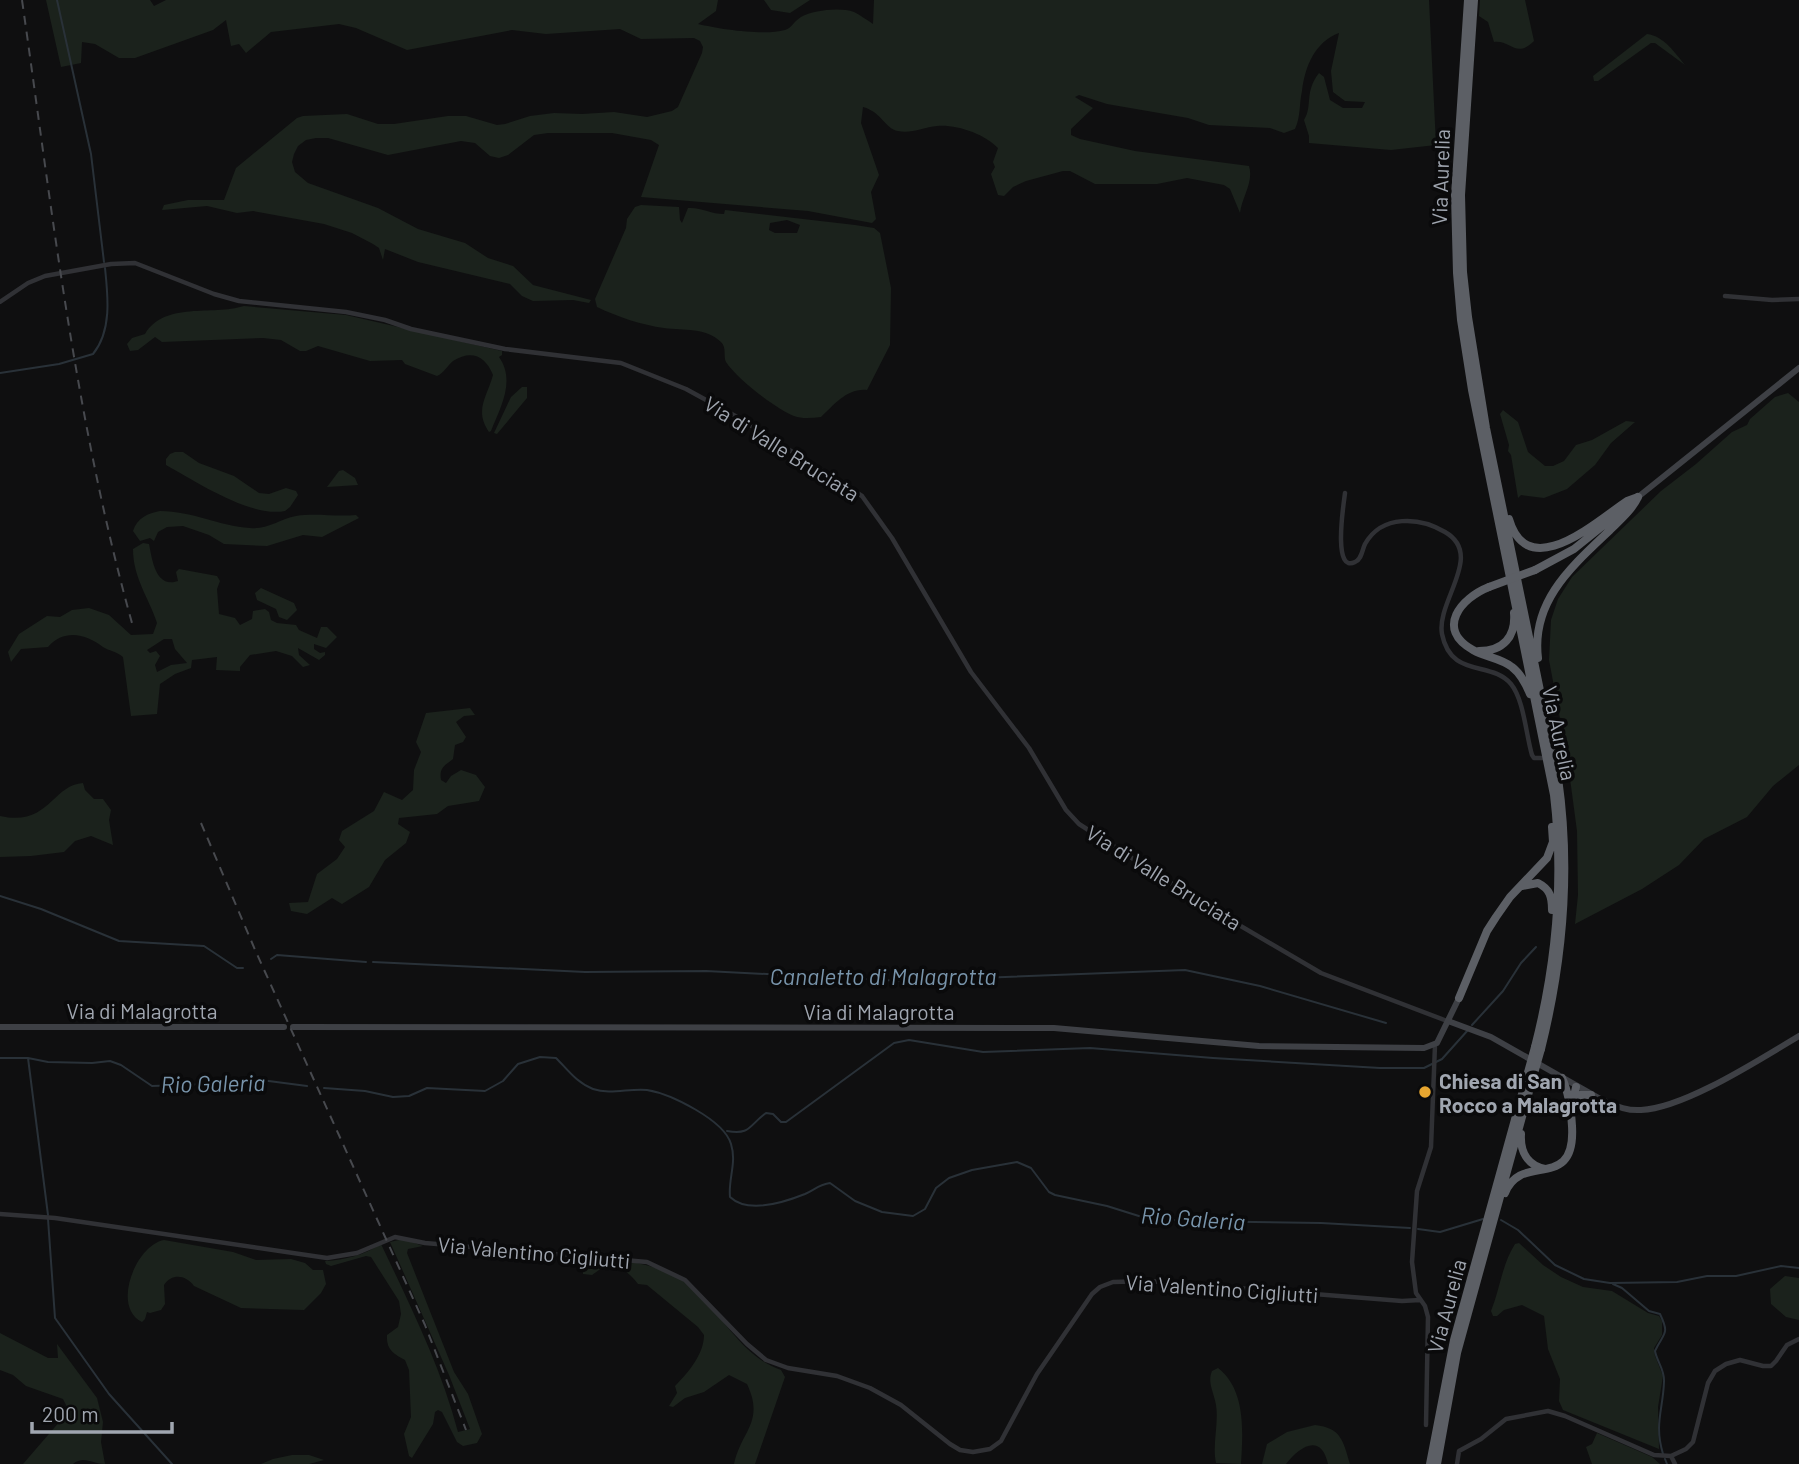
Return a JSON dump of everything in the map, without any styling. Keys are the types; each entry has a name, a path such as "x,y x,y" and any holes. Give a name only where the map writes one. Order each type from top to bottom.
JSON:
{"highway":[{"name":"Via Aurelia","path":"1468,0 1456,164 1457,273 1484,449 1556,807 1559,878 1552,961 1538,1048"},
{"name":"Via Aurelia","path":"1437,1464 1449,1392 1492,1205 1557,973 1563,910 1564,839 1558,778 1486,428 1468,317 1462,234 1462,165 1475,0"},
{"path":"1486,428 1493,442 1512,527 1518,537 1529,545 1544,548 1560,545 1627,500 1638,497"},
{"path":"1472,649 1483,651 1501,647 1510,637 1514,621 1482,461 1484,449"},
{"path":"1555,794 1548,788 1532,700 1522,678 1507,664 1472,649 1458,636 1456,614 1469,596 1535,570 1574,549 1638,497"},
{"path":"1558,778 1537,653 1539,620 1558,583 1632,508 1638,497"},
{"path":"1459,998 1487,931 1519,887 1551,851 1556,807"},
{"path":"1519,887 1538,883 1550,893 1552,961"},
{"name":"Via Aurelia","path":"1430,1464 1451,1352 1495,1215 1530,1077"},
{"path":"1530,1077 1532,1094 1521,1142 1524,1153 1531,1162 1536,1167 1547,1169"},
{"path":"1495,1215 1515,1177 1561,1163 1570,1151 1573,1139 1571,1102 1562,1078"},
{"path":"1571,1102 1576,1087"},
{"path":"1571,1102 1580,1095 1591,1095"},
{"path":"1442,1464 1449,1392"}],"main road":[{"path":"1638,497 1799,368"},
{"path":"1435,1045 1459,998"},
{"path":"1448,1021 1491,1037 1576,1087 1624,1109 1652,1108 1717,1083 1799,1036"},
{"name":"Via di Malagrotta","path":"0,1027 284,1027"},
{"name":"Via di Malagrotta","path":"293,1027 1054,1028 1259,1045 1424,1048 1435,1045"}],"street":[{"name":"Via di Valle Bruciata","path":"0,302 36,280 57,273 127,262 239,301 346,312 385,320 411,329 505,348 621,363 706,399 862,496 892,538 971,672 1031,751 1066,810 1079,824 1205,905 1321,974 1448,1021"},
{"path":"1725,296 1799,299"},
{"path":"1345,493 1341,546 1344,559 1349,563 1358,560 1370,538 1397,521 1412,520 1428,524 1457,541 1462,560 1443,617 1445,642 1457,661 1501,677 1511,684 1523,715 1532,756 1543,758"},
{"path":"1426,1425 1428,1317 1413,1277 1413,1241 1419,1177 1431,1147 1435,1045"},
{"name":"Via Valentino Cigliutti","path":"0,1214 44,1217 327,1258 357,1254 389,1239 401,1237 425,1243 647,1262 685,1280 747,1344 771,1363 837,1376 870,1388 901,1405 950,1444 960,1450 973,1452 990,1449 1001,1441 1037,1374 1057,1348 1086,1301 1096,1290 1108,1283 1150,1281 1402,1301 1420,1300"},
{"path":"1667,1456 1689,1448 1695,1440 1709,1380 1715,1371 1726,1364 1743,1360 1771,1366 1787,1345 1799,1339"},
{"path":"1457,1464 1459,1451 1484,1437 1503,1420 1546,1411 1667,1456 1675,1464"}],"shaded area":[{"path":"46,0 150,0 154,6 166,0 718,0 716,11 698,24 729,30 776,32 789,28 801,17 827,10 854,12 873,24 874,0 1429,0 1436,145 1391,150 1309,143 1304,120 1312,86 1319,73 1324,77 1330,100 1343,108 1362,108 1365,102 1345,101 1333,92 1331,71 1339,33 1324,42 1313,56 1303,82 1297,124 1295,129 1284,133 1270,128 1209,125 1188,118 1107,104 1079,95 1075,97 1093,108 1071,129 1071,135 1080,139 1135,151 1249,166 1249,184 1240,213 1230,189 1224,185 1187,178 1157,184 1095,184 1070,171 1063,171 1026,181 1013,187 1004,196 998,195 991,174 998,148 986,138 961,128 945,126 908,132 894,130 875,113 863,107 861,123 879,175 871,192 876,219 872,223 808,211 641,197 659,145 651,140 612,133 534,135 508,155 499,158 490,156 475,143 461,141 388,155 328,138 306,140 298,146 292,162 295,172 308,183 378,208 418,229 465,243 488,258 513,266 533,285 591,300 589,303 573,300 533,301 522,296 510,284 418,262 385,249 383,260 379,248 373,244 352,233 324,224 253,211 237,213 207,206 162,210 164,205 188,200 224,200 236,168 303,116 347,114 378,124 394,124 466,116 497,125 554,113 614,112 647,117 672,111 678,107 702,53 700,41 694,38 641,39 620,29 546,34 512,30 407,50 356,28 339,24 271,32 246,53 239,44 231,46 226,20 213,30 135,58 119,58 95,44 82,42 81,63 61,67"},
{"path":"764,0 810,0 790,13 771,10"},
{"path":"1480,0 1525,0 1534,41 1518,49 1494,42 1488,22 1479,16"},
{"path":"1647,34 1664,42 1685,65 1655,43 1651,43 1598,81 1594,81 1593,76"},
{"path":"635,207 679,207 682,223 688,208 693,208 719,214 724,214 725,210 874,228 880,233 891,288 890,345 867,390 847,394 821,417 794,416 738,376 726,362 723,344 715,337 694,330 647,325 597,307 595,299 626,228 627,219","holes":["787,220 800,225 797,233 775,233 769,230 770,223"]},
{"path":"244,306 346,315 502,351 499,357 506,375 505,394 491,431 489,432 482,417 482,410 493,375 482,359 472,355 453,361 437,376 405,364 402,360 370,361 318,346 300,351 281,340 263,338 162,342 155,337 138,350 130,351 127,344 132,338 145,334 164,317 190,311"},
{"path":"522,387 527,387 527,398 497,434 494,433 511,397"},
{"path":"1788,393 1799,402 1799,765 1773,786 1747,817 1704,839 1679,865 1642,889 1575,924 1578,895 1577,831 1567,756 1549,660 1551,620 1558,599 1572,577 1661,491 1732,432 1747,425 1750,419 1775,397"},
{"path":"1503,410 1518,422 1528,452 1545,466 1564,461 1576,445 1592,440 1626,421 1635,422 1611,443 1595,465 1567,489 1544,498 1521,495 1518,498 1509,445 1500,414"},
{"path":"175,452 183,452 199,463 234,476 259,493 269,494 286,488 296,491 298,495 285,511 271,512 240,504 166,465 166,459"},
{"path":"343,470 355,478 358,485 327,487 339,471"},
{"path":"160,511 183,513 250,528 304,515 356,515 359,518 322,537 303,535 267,546 224,544 209,535 183,526 167,527 158,532 154,541 150,538 140,541 133,531 137,523 147,515"},
{"path":"143,543 149,544 153,564 164,581 178,581 176,572 179,569 217,576 220,581 217,589 219,614 235,618 240,625 252,619 253,611 265,609 271,620 277,623 296,625 299,630 317,638 321,627 327,627 337,637 326,648 314,644 314,649 320,653 325,652 319,660 298,648 299,655 310,665 303,667 292,656 276,651 250,655 240,667 240,671 216,670 217,657 192,660 191,668 160,684 157,714 131,716 123,657 90,639 76,635 61,637 48,647 21,649 11,662 8,652 19,634 47,616 60,617 72,610 89,608 109,615 131,635 153,634 157,623 138,579 133,549","holes":["164,639 172,639 175,649 187,663 171,665 157,672 155,665 160,656 156,651 150,653 147,650"]},
{"path":"261,588 294,603 297,610 287,620 279,617 276,609 257,600 255,593"},
{"path":"470,708 475,715 464,716 456,722 466,737 463,742 455,745 453,759 443,768 441,780 446,783 461,770 476,775 485,787 479,801 448,806 437,814 399,818 398,824 410,832 406,843 385,860 369,887 342,904 332,898 307,914 291,911 289,903 308,902 317,874 337,859 345,847 339,840 342,831 374,811 384,792 402,800 413,790 414,770 421,752 416,742 426,713"},
{"path":"83,783 85,790 94,799 103,799 111,810 109,820 113,845 91,836 75,841 64,852 0,857 0,816 29,816 40,811 73,785"},
{"path":"403,1239 423,1246 408,1249 407,1253 454,1372 468,1394 482,1434 477,1443 463,1446 457,1442 442,1412 438,1410 435,1412 433,1424 412,1458 409,1456 404,1434 411,1417 409,1370 405,1360 392,1351 387,1340 387,1335 398,1327 401,1314 399,1301 371,1257 331,1266 325,1261 354,1256 381,1244 434,1360 458,1432 470,1429 390,1242"},
{"path":"164,1240 233,1252 256,1260 291,1259 305,1263 313,1270 323,1270 326,1284 304,1310 241,1308 194,1286 187,1280 175,1277 164,1285 165,1304 161,1310 147,1312 142,1322 133,1314 128,1304 131,1277 144,1253"},
{"path":"1519,1243 1561,1277 1583,1287 1612,1291 1648,1313 1659,1316 1662,1321 1662,1335 1654,1348 1663,1376 1658,1407 1659,1449 1563,1410 1559,1401 1560,1379 1548,1349 1544,1316 1522,1305 1493,1316 1491,1311 1507,1260 1515,1244"},
{"path":"582,1257 636,1263 675,1276 698,1293 753,1354 781,1370 785,1377 755,1464 734,1464 753,1417 752,1397 747,1384 729,1375 704,1392 685,1398 673,1407 669,1406 677,1393 675,1386 698,1356 704,1335 647,1285 638,1284 628,1273 606,1265 592,1275 583,1274"},
{"path":"1785,1276 1799,1278 1799,1320 1786,1317 1771,1304 1770,1289"},
{"path":"0,1333 48,1358 58,1358 57,1344 97,1398 103,1422 101,1442 105,1464 85,1460 73,1464 23,1464 67,1413 67,1407 63,1399 26,1386 13,1375 0,1370"},
{"path":"1218,1368 1227,1377 1238,1399 1242,1425 1241,1464 1216,1463 1217,1412 1210,1380 1212,1371"},
{"path":"1315,1425 1336,1432 1350,1464 1328,1464 1325,1454 1315,1445 1303,1448 1286,1464 1262,1464 1267,1444 1287,1432"},
{"path":"1597,1433 1652,1457 1660,1464 1592,1464 1586,1447 1592,1444"},
{"path":"292,1455 309,1455 324,1460 309,1464 261,1464"}],"waterway":[{"path":"57,0 91,154 104,262"},
{"path":"0,373 59,364 93,354 106,324 108,301 105,268"},
{"name":"Canaletto di Malagrotta","path":"0,896 41,909 119,941 204,946 237,968 243,968"},
{"path":"1472,1025 1503,991 1521,963 1536,947"},
{"name":"Canaletto di Malagrotta","path":"271,959 277,955 366,962"},
{"name":"Canaletto di Malagrotta","path":"373,962 585,972 706,971 902,981 1185,970 1260,986 1386,1023"},
{"path":"727,1131 741,1132 766,1113 786,1122 894,1043 909,1040 983,1052 1090,1048 1213,1058 1424,1068 1442,1059 1468,1030"},
{"name":"Rio Galeria","path":"324,1088 365,1091 393,1097 409,1096 427,1088 485,1091 503,1081 518,1064 540,1057 556,1058 577,1080 593,1089 657,1092 708,1117 726,1135 733,1151 730,1197 746,1205 777,1203 830,1183 855,1201 882,1212 913,1216 925,1209 936,1188 949,1178 972,1170 1017,1162 1031,1168 1049,1192 1055,1195 1142,1217 1184,1221 1321,1223 1410,1228"},
{"name":"Rio Galeria","path":"0,1058 28,1058 48,1062 110,1061 121,1065 152,1086 261,1080 307,1086"},
{"path":"28,1058 48,1215"},
{"path":"48,1219 55,1318 109,1394 172,1464"},
{"name":"Rio Galeria","path":"1418,1229 1440,1232 1483,1219"},
{"name":"Rio Galeria","path":"1501,1220 1518,1230 1555,1265 1584,1279 1610,1283 1677,1282 1707,1276 1736,1276 1781,1266 1799,1268"},
{"path":"1613,1284 1622,1288 1649,1311 1660,1314 1665,1326 1665,1333 1655,1351 1664,1378 1659,1425 1663,1454"},
{"path":"1665,1459 1667,1464"}],"railway":[{"path":"22,0 80,391 112,546 132,623"},
{"path":"201,823 256,952 425,1325 466,1430"}],"place":[{"name":"Chiesa di San Rocco a Malagrotta","path":"1425,1092"}]}
